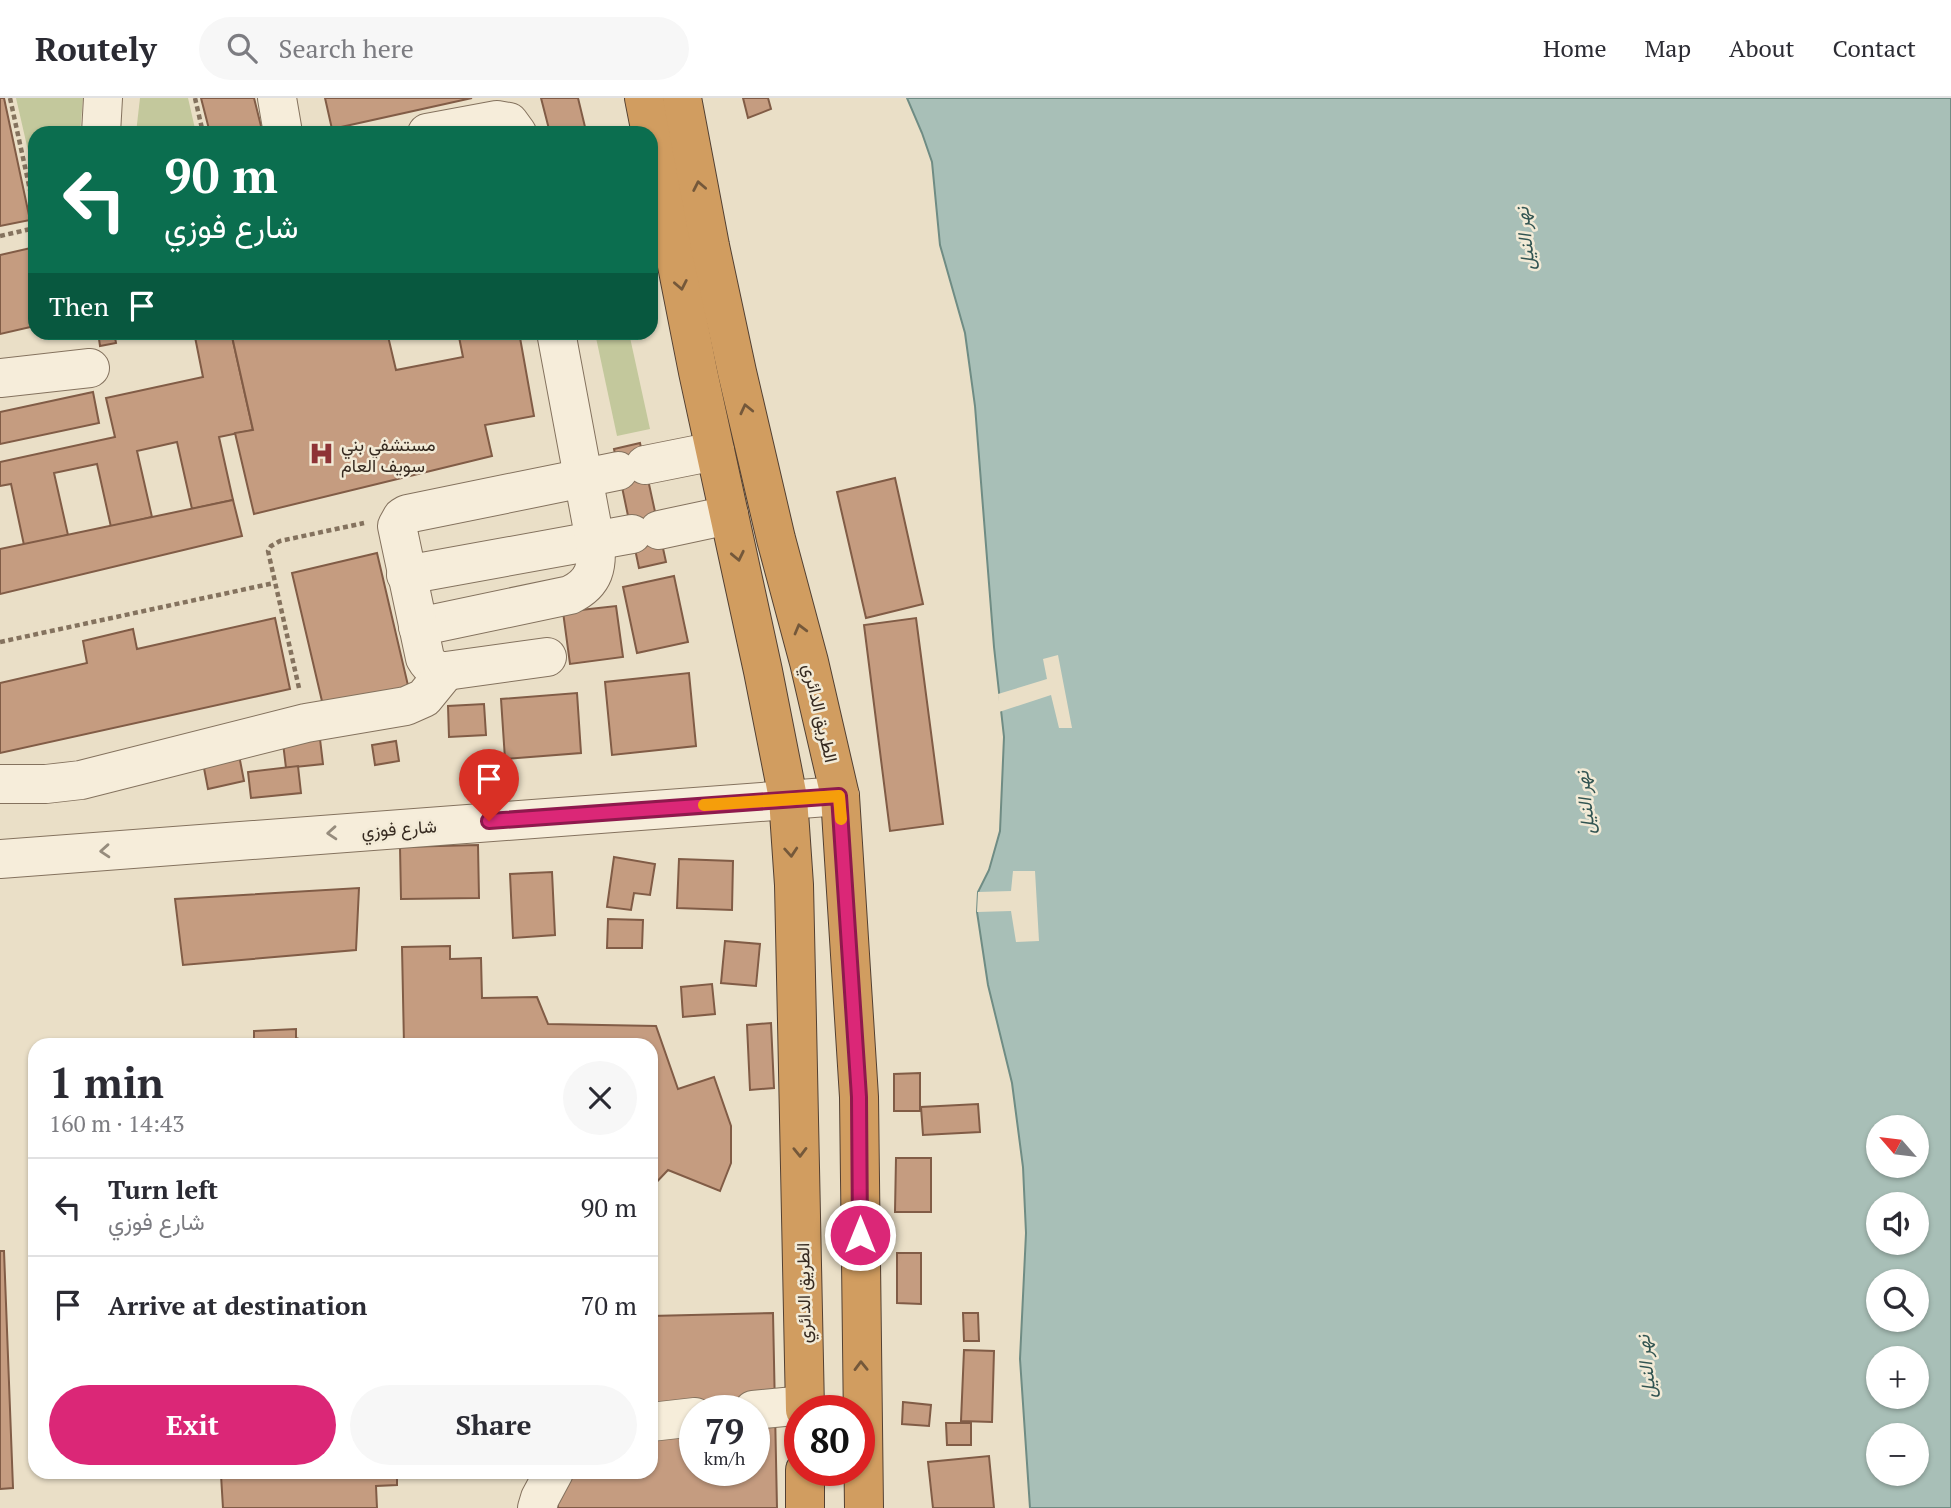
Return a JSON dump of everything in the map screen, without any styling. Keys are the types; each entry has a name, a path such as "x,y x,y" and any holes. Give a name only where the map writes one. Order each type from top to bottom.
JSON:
{"highway":[{"name":"الطريق الدائري","path":"644,98 650,126"},
{"name":"الطريق الدائري","path":"682,98 737,372 776,539 809,662 839,796 859,1097 864,1508"},
{"name":"الطريق الدائري","path":"658,168 715,451 764,671 788,798 799,1098 805,1395"},
{"path":"799,1098 859,1097"},
{"path":"805,1486 805,1508"}],"street":[{"path":"101,126 103,98"},
{"path":"277,98 282,126"},
{"path":"466,126 498,120 509,122 512,126"},
{"path":"418,627 570,595 580,590 593,576 596,566 595,541 616,472 559,340"},
{"path":"0,378 90,368"},
{"path":"547,657 446,671 434,669 429,665 425,658 396,531 399,521 407,514 715,451"},
{"path":"406,575 729,515"},
{"path":"0,784 46,784 90,778 306,723 416,702 432,691 446,671"},
{"name":"شارع فوزي","path":"0,859 839,796"},
{"path":"658,1421 679,1419"},
{"path":"537,1508 550,1479"}],"path":[{"path":"10,98 28,181"},
{"path":"195,98 201,126"},
{"path":"0,236 28,230"},
{"path":"306,723 268,551 275,542 407,514"},
{"path":"0,642 274,583"}],"green space":[{"path":"16,98 83,98 81,126 28,126 28,150"},
{"path":"140,98 188,98 194,126 137,126"},
{"path":"596,340 631,340 650,429 617,436"}],"water":[{"name":"نهر النيل","path":"907,98 1951,98 1951,1508 1030,1508 1020,1359 1026,1233 1023,1167 1012,1083 988,985 977,912 978,892 989,870 1000,831 1004,737 994,647 975,406 965,333 940,245 932,162"}],"pier":[{"path":"1058,655 1072,728 1059,728 1051,695 999,712 998,694 1047,679 1043,659"},
{"path":"1013,871 1035,871 1039,941 1016,942 1011,911 977,912 978,892 1011,891"}],"building":[{"path":"0,98 4,98 28,220 0,226"},
{"path":"201,98 254,98 261,126 208,126"},
{"path":"325,98 472,98 346,126 331,126"},
{"path":"541,98 578,98 585,126 548,126"},
{"path":"743,98 768,98 771,109 748,118"},
{"path":"28,249 28,328 0,334 0,255"},
{"path":"99,340 115,340 116,343 100,346"},
{"path":"196,340 233,340 253,430 219,437 233,500 192,509 177,442 137,451 152,517 111,527 97,464 54,473 68,535 24,545 11,484 0,486 0,462 115,437 106,398 203,377"},
{"path":"233,340 389,340 396,370 463,357 460,340 520,340 534,416 485,425 492,456 254,514 235,433 253,430"},
{"path":"93,392 99,423 0,444 0,412"},
{"path":"640,443 666,562 639,568 614,449"},
{"path":"895,478 923,604 866,618 837,492"},
{"path":"233,500 242,536 0,594 0,549"},
{"path":"377,553 410,694 325,714 292,573"},
{"path":"674,576 688,642 637,653 623,587"},
{"path":"616,606 623,657 570,664 563,612"},
{"path":"275,618 290,689 0,753 0,683 87,663 83,641 133,629 137,649"},
{"path":"916,618 943,824 890,831 864,625"},
{"path":"689,673 696,746 612,755 605,682"},
{"path":"577,693 581,753 505,759 501,699"},
{"path":"484,704 486,735 449,737 448,706"},
{"path":"320,739 323,764 286,768 283,743"},
{"path":"396,741 399,761 375,765 372,745"},
{"path":"239,755 244,781 208,789 203,763"},
{"path":"298,766 301,793 251,798 248,772"},
{"path":"478,845 479,898 401,899 400,847"},
{"path":"614,857 655,864 650,895 634,893 631,910 607,907"},
{"path":"679,859 733,861 732,910 677,908"},
{"path":"552,872 555,935 513,938 510,874"},
{"path":"359,888 356,950 183,965 175,899"},
{"path":"608,919 643,920 642,948 607,948"},
{"path":"725,941 760,944 756,986 721,983"},
{"path":"450,946 450,959 481,958 482,998 537,997 548,1024 656,1026 678,1089 714,1077 731,1126 731,1163 720,1191 668,1170 658,1181 658,1038 404,1038 402,947"},
{"path":"712,984 715,1014 683,1017 681,987"},
{"path":"771,1023 774,1088 750,1090 747,1025"},
{"path":"296,1029 296,1038 254,1038 254,1031"},
{"path":"920,1073 920,1111 894,1111 894,1074"},
{"path":"978,1104 980,1132 923,1135 921,1107"},
{"path":"896,1158 931,1158 931,1212 895,1212"},
{"path":"0,1251 4,1251 13,1488 0,1489"},
{"path":"897,1253 921,1253 921,1304 897,1303"},
{"path":"773,1313 777,1508 558,1508 557,1479 658,1479 658,1316"},
{"path":"963,1313 978,1313 979,1341 964,1341"},
{"path":"964,1350 994,1351 992,1422 961,1421"},
{"path":"903,1402 931,1405 929,1426 902,1424"},
{"path":"946,1423 971,1423 971,1445 947,1445"},
{"path":"989,1456 994,1508 933,1508 928,1462"},
{"path":"221,1479 397,1479 397,1485 376,1486 377,1508 223,1508"}],"slow traffic":[{"path":"704,805 839,796 841,819"}],"place":[{"name":"مستشفي بني سويف العام","path":"321,454"}],"route":[{"path":"489,821 839,796 859,1097 860,1235"}]}
